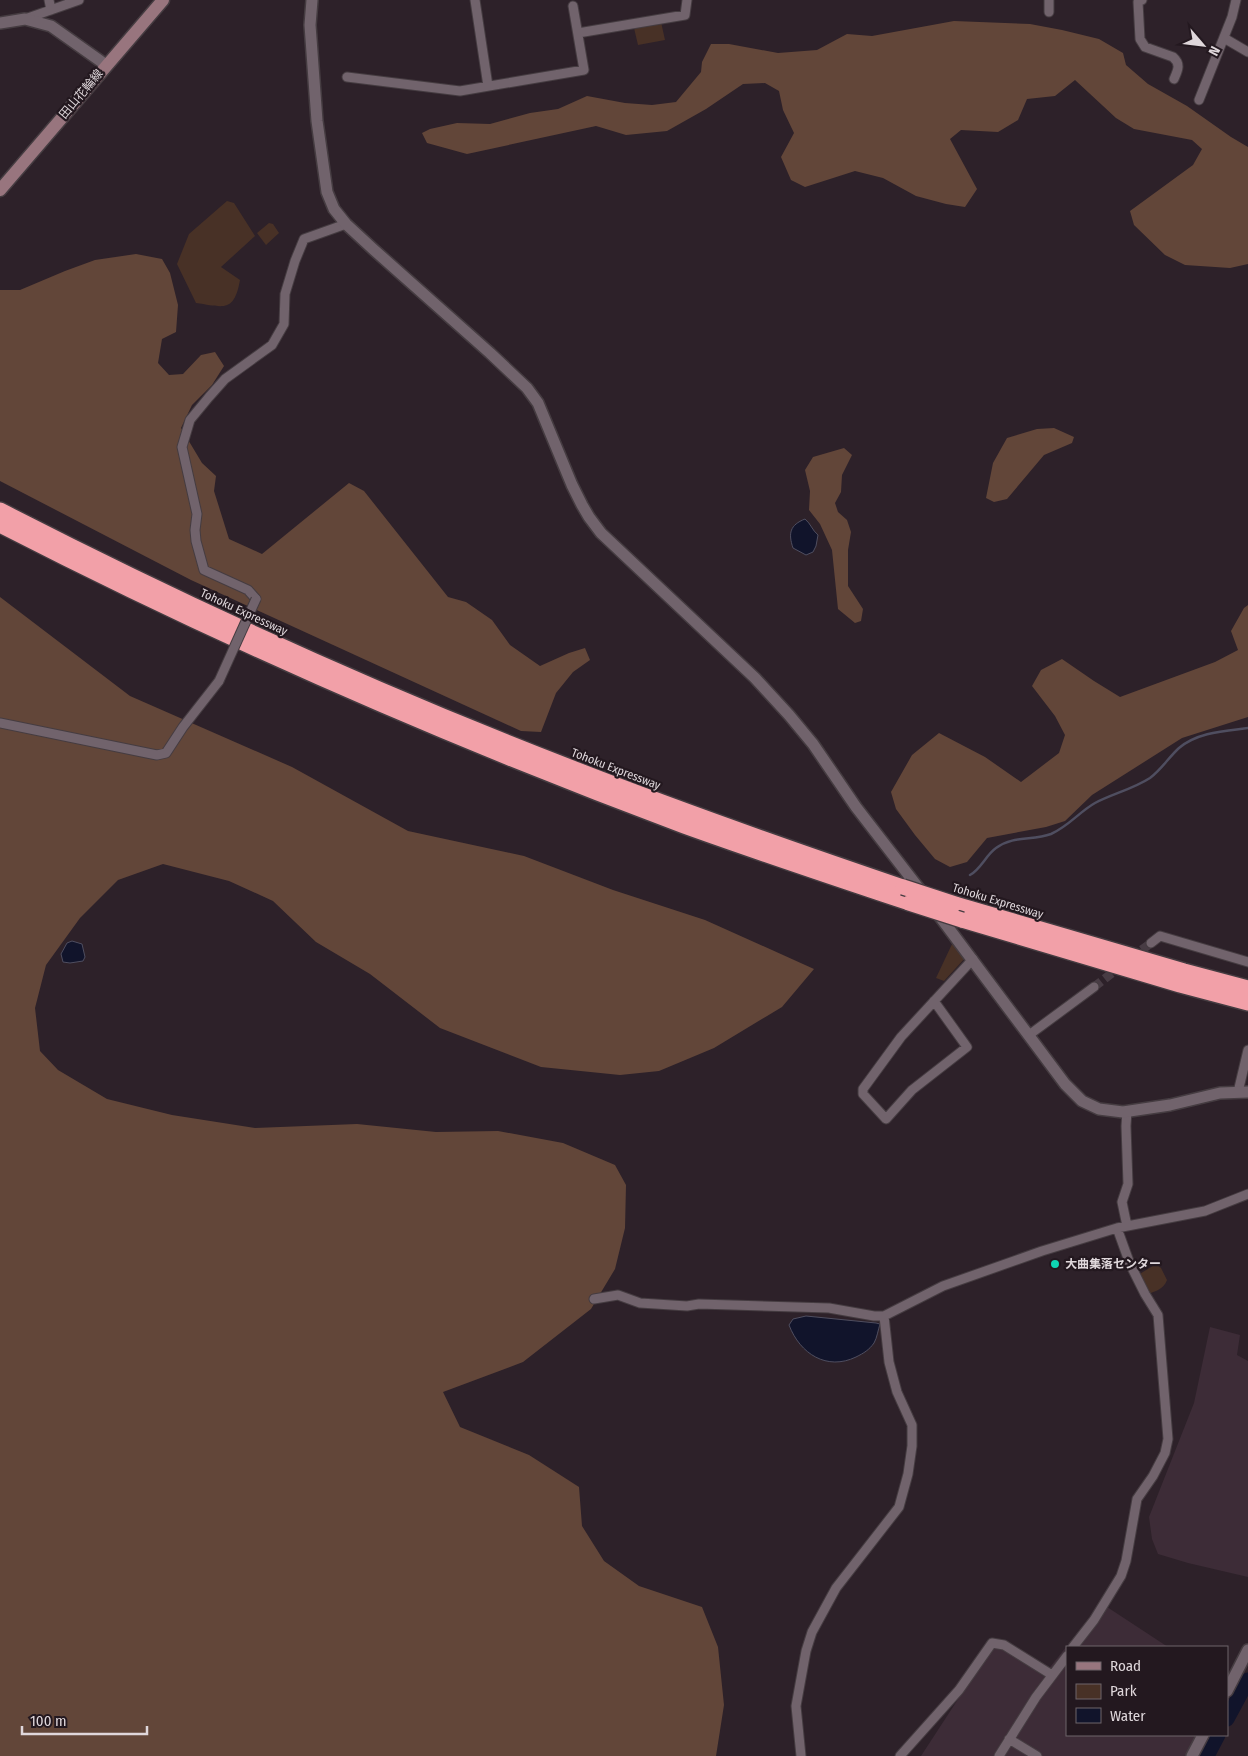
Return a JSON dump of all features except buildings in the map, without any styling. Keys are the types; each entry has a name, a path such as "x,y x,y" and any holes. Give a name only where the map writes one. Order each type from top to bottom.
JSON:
{"highway":[{"name":"Tohoku Expressway","path":"0,510 111,566 221,618 477,730 568,767 691,814 955,904 1184,972 1248,988"},
{"path":"0,525 206,626 352,692 472,742 686,826 962,920 1180,985 1248,1003"}],"main road":[{"name":"田山花輪線","path":"0,190 106,64 163,0"}],"street":[{"path":"49,0 51,10"},
{"path":"0,23 25,19 79,0"},
{"path":"312,0 310,25 317,121 323,173 327,192 334,209 346,224 527,388 538,403 572,485 601,533 754,678 789,715 1065,1084 1082,1101 1099,1109 1127,1111 1170,1105 1220,1093 1243,1092 1248,1050"},
{"path":"475,0 488,86"},
{"path":"578,33 684,15 687,0"},
{"path":"1048,12 1050,0"},
{"path":"1142,0 1138,2 1140,40 1145,47 1173,57 1176,60 1178,69 1174,79"},
{"path":"1199,100 1232,17 1236,0"},
{"path":"347,77 460,91 584,70 572,6"},
{"path":"25,19 52,26 106,64"},
{"path":"1224,38 1248,52"},
{"path":"0,723 152,754 166,753 183,727 219,681 256,599 248,590 204,570 196,541 197,514 182,448 190,420 209,397 225,379 272,345 284,324 285,294 304,239 346,224"},
{"path":"1151,942 1160,936 1248,962"},
{"path":"934,1001 967,1047 912,1090 886,1119 863,1094 863,1089 901,1037 934,1001 973,959"},
{"path":"1029,1035 1094,987"},
{"path":"1127,1111 1128,1184 1122,1202 1127,1226"},
{"path":"594,1299 618,1295 640,1303 687,1306 699,1304 829,1308 884,1316 942,1286 1042,1251 1117,1228 1206,1211 1248,1194"},
{"path":"1074,1646 1094,1620 1121,1576 1126,1561 1137,1499 1161,1461 1168,1439 1158,1315 1130,1264 1117,1228"},
{"path":"801,1756 796,1706 806,1650 812,1632 836,1588 899,1507 911,1460 912,1425 898,1392 889,1362 884,1316"},
{"path":"900,1756 959,1690 992,1643 1004,1645 1052,1675"},
{"path":"1228,1689 1248,1650"},
{"path":"999,1756 1036,1697 1066,1657"},
{"path":"1192,1756 1202,1736"},
{"path":"1009,1739 1037,1756"}],"shaded area":[{"path":"954,21 1030,24 1099,39 1123,53 1126,65 1148,84 1187,106 1248,147 1248,264 1230,268 1185,265 1165,255 1134,225 1130,211 1193,165 1202,149 1192,140 1134,129 1116,118 1075,80 1055,96 1027,99 1018,120 998,132 961,130 950,139 977,189 965,207 916,196 883,178 855,171 805,187 791,180 781,157 794,133 783,110 779,91 765,83 743,84 706,109 667,131 626,135 596,126 467,154 427,143 422,133 430,129 457,123 490,124 530,113 558,109 587,96 625,103 652,105 676,102 701,72 702,62 711,44 729,44 778,53 817,50 847,34 872,36"},
{"path":"136,254 162,259 170,273 178,305 176,332 162,339 158,363 169,375 183,374 201,355 215,352 224,366 212,385 192,405 181,428 202,463 216,476 214,491 229,539 262,554 349,483 364,491 448,597 466,602 492,620 510,645 540,666 585,648 590,660 573,672 556,693 541,732 521,731 191,580 0,481 0,290 20,290 95,260"},
{"path":"1054,428 1074,437 1072,443 1044,455 1007,499 994,502 986,498 993,463 1007,438 1037,429"},
{"path":"844,448 852,455 842,475 841,492 835,503 838,512 847,520 851,532 848,550 848,586 863,609 861,621 855,623 838,609 832,550 820,524 809,510 810,491 805,470 813,457"},
{"path":"0,597 130,696 292,767 408,831 524,856 613,890 705,920 814,969 782,1007 714,1048 659,1071 620,1075 541,1067 440,1028 370,974 316,942 273,901 229,881 163,864 118,880 80,918 46,965 35,1008 40,1051 58,1070 107,1099 172,1115 255,1128 357,1124 436,1132 498,1131 563,1143 615,1165 626,1185 625,1228 615,1269 591,1309 523,1362 443,1392 460,1427 529,1455 579,1487 582,1526 604,1561 639,1586 702,1607 718,1647 724,1705 716,1756 0,1756"},
{"path":"1248,605 1248,717 1182,738 1092,795 1065,821 1046,827 987,838 967,862 950,867 935,859 896,809 891,792 912,755 939,733 985,757 1021,782 1059,753 1065,735 1055,716 1032,686 1041,670 1062,659 1120,697 1215,662 1238,650 1231,631 1244,608"},
{"path":"1210,1327 1240,1335 1237,1355 1248,1361 1248,1577 1158,1554 1152,1539 1149,1517 1194,1403"},
{"path":"1101,1603 1166,1646 1067,1646"},
{"path":"996,1641 1043,1676 1066,1647 1066,1736 1204,1736 1194,1756 921,1756"}],"green space":[{"path":"661,22 665,40 638,45 634,28"},
{"path":"227,201 234,203 255,236 221,267 240,280 238,291 231,303 214,306 196,303 177,264 189,234"},
{"path":"269,223 273,224 279,233 266,245 257,233"},
{"path":"953,942 966,957 944,981 936,978"},
{"path":"1156,1264 1161,1268 1167,1280 1162,1288 1148,1294 1138,1275"}],"water":[{"path":"805,519 818,535 813,552 806,555 793,548 791,538 793,527"},
{"path":"72,941 82,944 85,957 83,961 63,962 61,954 67,943"},
{"path":"806,1316 880,1324 875,1341 864,1353 845,1361 825,1361 807,1352 789,1325 793,1319"}],"waterway":[{"path":"970,875 992,851 1003,844 1010,841 1051,834 1095,803 1150,778 1186,743 1203,735 1248,728"},
{"path":"1228,1717 1248,1680"},
{"path":"1207,1756 1217,1736"}],"tunnel":[{"path":"1131,958 1151,943"},
{"path":"1094,987 1121,966"}],"place":[{"name":"大曲集落センター","path":"1055,1264"}]}
